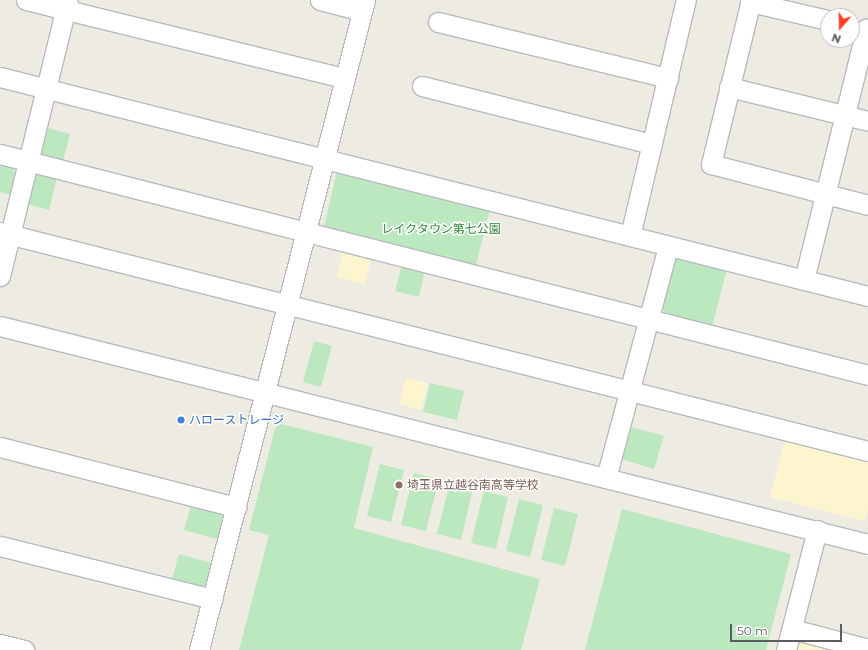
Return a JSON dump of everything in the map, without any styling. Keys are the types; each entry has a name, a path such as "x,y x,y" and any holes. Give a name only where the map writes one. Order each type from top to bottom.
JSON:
{"street":[{"path":"26,0 66,5 344,78"},
{"path":"199,650 266,393 323,159 363,5 320,0"},
{"path":"630,236 668,78 682,1"},
{"path":"820,18 751,1 711,164 868,205"},
{"path":"0,276 5,233 28,161 66,5"},
{"path":"438,22 668,78"},
{"path":"804,280 846,115 862,28"},
{"path":"0,77 868,296"},
{"path":"422,86 652,144"},
{"path":"729,87 868,121"},
{"path":"0,154 305,233 868,375"},
{"path":"5,233 868,450"},
{"path":"606,478 628,390 668,246"},
{"path":"0,326 868,544"},
{"path":"0,447 236,507"},
{"path":"786,650 817,530"},
{"path":"0,546 212,599"},
{"path":"792,629 868,650"},
{"path":"0,644 24,650"}],"green space":[{"path":"45,127 70,134 62,165 42,159 38,152"},
{"path":"0,165 13,168 16,176 10,195 0,192"},
{"name":"レイクタウン第七公園","path":"337,171 490,209 475,269 323,231"},
{"path":"41,173 57,177 49,210 24,203 31,177"},
{"path":"679,258 727,269 712,327 666,316 661,305 670,263"},
{"path":"402,264 425,270 419,297 395,291"},
{"path":"314,341 332,346 321,387 303,382"},
{"path":"430,383 464,391 457,420 423,412"},
{"path":"281,424 373,447 354,528 540,579 521,650 239,650 269,535 249,530 275,428"},
{"path":"631,427 664,436 654,469 621,459"},
{"path":"380,464 404,470 391,522 367,516"},
{"path":"414,473 439,479 426,531 401,525"},
{"path":"450,482 473,488 461,540 437,534"},
{"path":"484,491 508,497 496,549 471,543"},
{"path":"519,499 543,505 530,557 506,551"},
{"path":"192,502 220,509 226,517 220,540 184,530"},
{"path":"554,508 578,514 565,566 541,560"},
{"path":"622,509 791,554 766,650 585,650"},
{"path":"179,554 215,564 210,582 200,590 171,582"}],"sand":[{"path":"343,250 371,258 365,284 337,277"},
{"path":"406,378 428,383 421,410 399,404"},
{"path":"786,437 868,458 868,509 865,521 770,497"},
{"path":"806,640 831,648 831,650 795,650 797,645"}],"place":[{"name":"ハローストレージ","path":"181,420"},
{"name":"埼玉県立越谷南高等学校","path":"399,485"}]}
